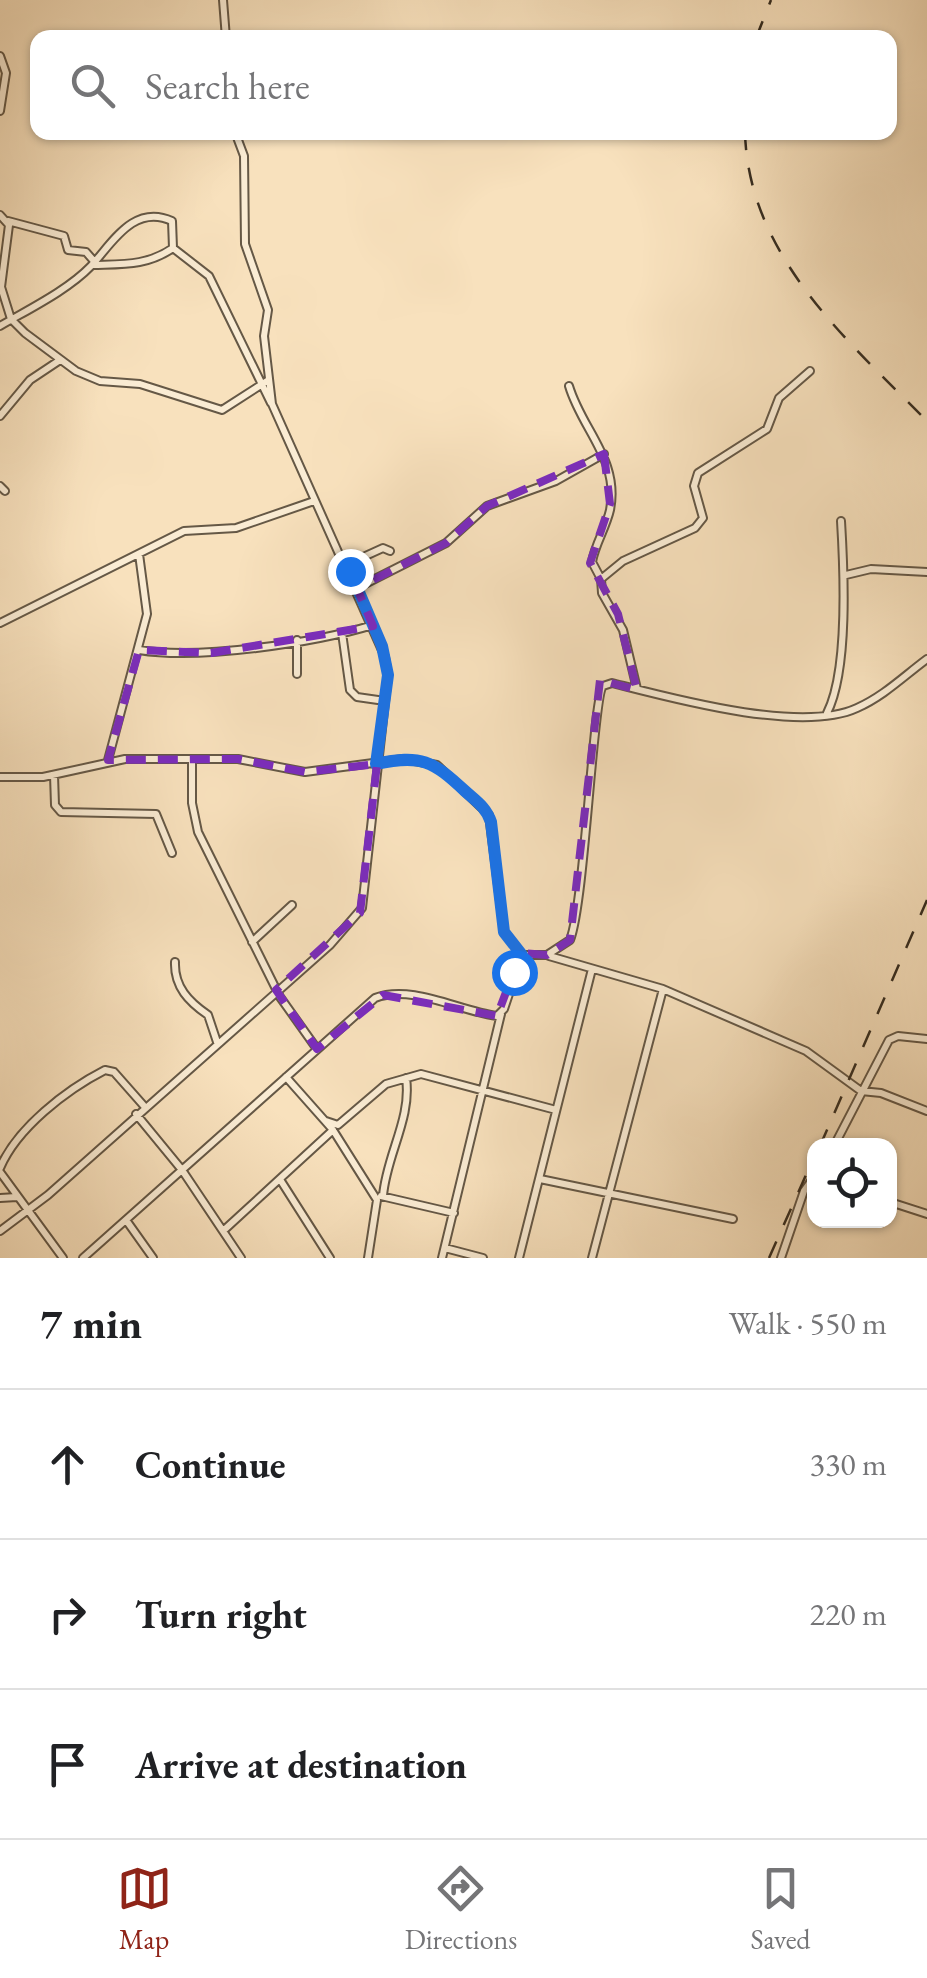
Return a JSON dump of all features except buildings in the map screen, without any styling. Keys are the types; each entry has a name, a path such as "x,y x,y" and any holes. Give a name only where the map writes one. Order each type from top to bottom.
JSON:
{"street":[{"path":"223,0 225,30"},
{"path":"0,56 6,74 0,112"},
{"path":"239,140 244,156 247,252 268,310 264,383"},
{"path":"0,215 8,221 64,236 68,250 86,252 93,263"},
{"path":"0,326 93,263 122,228 160,217 172,221 173,248 208,276 264,383 386,658 360,912 29,1210 0,1231"},
{"path":"8,221 1,287 12,319 60,360 100,382 154,387 222,410 264,383"},
{"path":"93,263 134,266 173,248"},
{"path":"0,416 30,380 60,360"},
{"path":"601,579 623,561 695,528 703,518 694,486 698,472 766,429 779,398 810,371"},
{"path":"569,386 577,412 604,454 610,504 592,562 601,579 604,598 614,608 623,630 638,690"},
{"path":"356,588 446,543 487,506 556,482 604,454"},
{"path":"0,623 184,530 245,526 314,501"},
{"path":"827,714 840,644 846,574 841,521"},
{"path":"350,571 372,552 383,548 390,552"},
{"path":"108,760 148,607 139,554"},
{"path":"846,574 871,569 927,572"},
{"path":"139,650 184,655 298,640 373,625"},
{"path":"342,633 350,690 358,697 384,701"},
{"path":"297,674 298,640"},
{"path":"548,955 570,940 574,928 594,776 598,691 612,683 723,710 827,714 855,709 889,690 927,658"},
{"path":"0,777 54,775 108,760 238,759 306,772 402,759 438,766 484,808 491,822 504,932 522,955"},
{"path":"192,760 192,803 198,832 276,990 317,1050"},
{"path":"54,775 60,812 156,814 172,853"},
{"path":"252,942 292,904"},
{"path":"522,955 548,955 663,988 806,1050 861,1091 881,1093 927,1111"},
{"path":"442,1258 501,1014 522,955"},
{"path":"175,962 182,991 192,1005 208,1015 217,1042"},
{"path":"519,1258 592,969"},
{"path":"592,1258 663,988"},
{"path":"83,1258 383,995 419,997 501,1014"},
{"path":"838,1138 892,1038 927,1039"},
{"path":"63,1258 0,1170 10,1148 65,1096 104,1070 114,1072 144,1106"},
{"path":"326,1121 341,1124 386,1084 424,1074 557,1110"},
{"path":"286,1077 326,1121 379,1196 454,1212"},
{"path":"368,1258 379,1196 407,1104 406,1078"},
{"path":"136,1114 182,1170 241,1258"},
{"path":"223,1231 333,1130"},
{"path":"540,1179 734,1219"},
{"path":"281,1181 330,1258"},
{"path":"780,1258 807,1188"},
{"path":"0,1198 17,1198"},
{"path":"897,1204 927,1214"},
{"path":"126,1220 153,1258"},
{"path":"445,1248 483,1258"}],"highlighted area":[{"path":"604,454 610,504 590,563 618,614 637,690 600,680 570,940 547,955 521,953 497,1016 383,995 317,1049 276,990 360,913 377,764 305,772 238,759 108,760 139,650 211,653 373,626 357,588 446,543 487,506"}],"railway":[{"path":"759,30 771,0"},
{"path":"746,140 750,176 763,218 783,256 835,326 927,421"},
{"path":"823,1138 927,900"},
{"path":"769,1258 807,1173"}],"route":[{"path":"350,571 386,658 388,675 376,764 402,759 438,766 489,815 504,932 511,946 522,955 514,972"}]}
